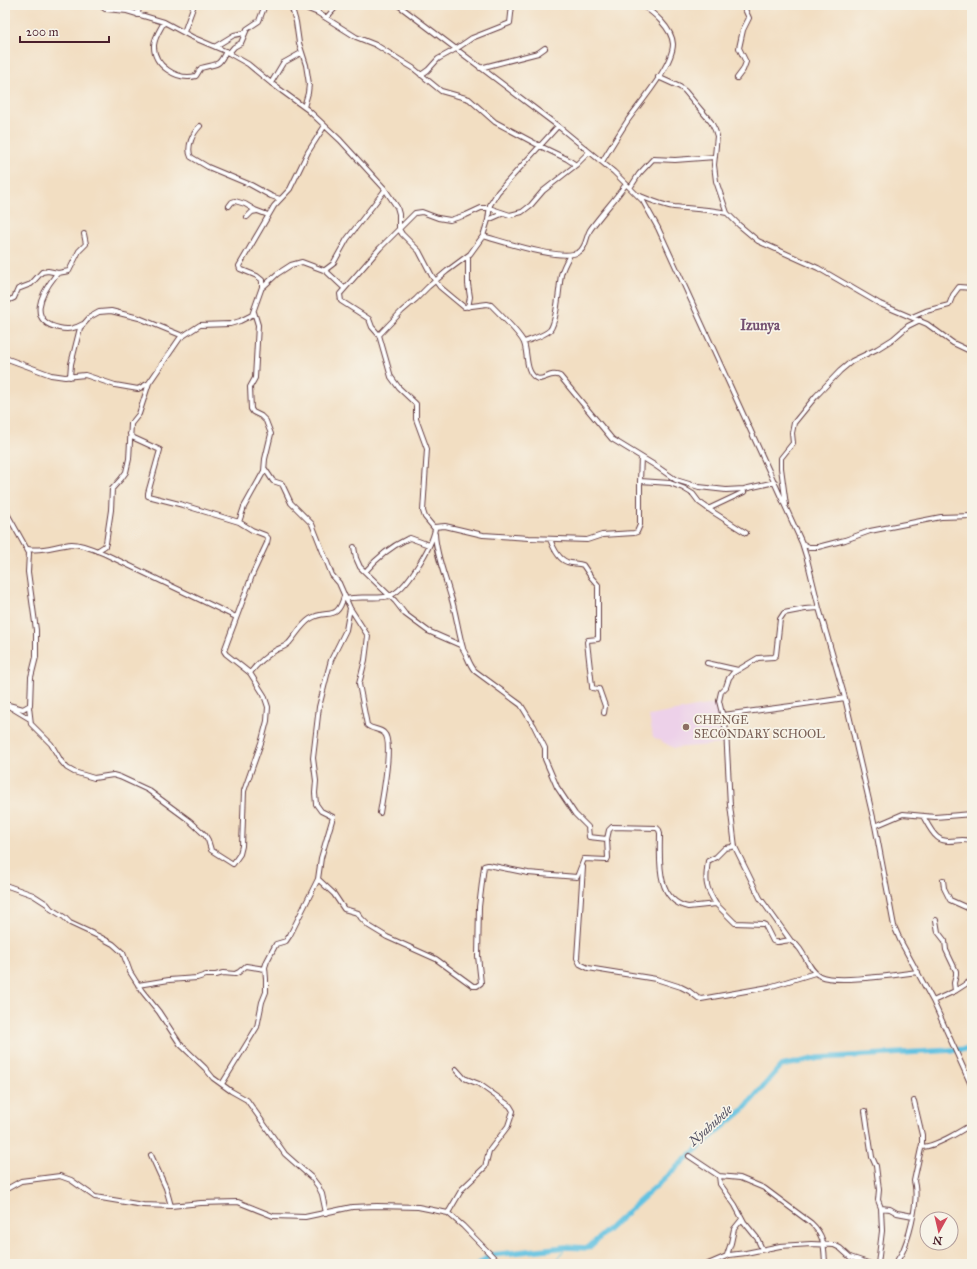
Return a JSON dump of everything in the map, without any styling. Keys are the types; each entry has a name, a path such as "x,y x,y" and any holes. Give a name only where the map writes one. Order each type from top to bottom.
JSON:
{"street":[{"path":"100,5 108,9 127,11 164,22 216,46 248,64 304,107 344,144 385,190 397,207 399,214 399,230 419,251 436,281 444,291 460,306 468,307 487,304 491,305 524,342 529,370 535,378 538,379 554,374 560,376 606,434 615,442 676,480 699,487 726,490 744,489 775,482"},
{"path":"138,15 139,5"},
{"path":"184,32 194,5"},
{"path":"164,22 156,38 154,50 156,57 162,66 174,73 185,77 196,76 201,68 218,64 227,52 241,43 247,29 259,21 264,5"},
{"path":"291,5 296,22 301,53 306,65 309,84 304,107"},
{"path":"298,5 318,13 343,30 376,45 421,75 441,91 470,99 495,122 576,165"},
{"path":"317,5 318,13"},
{"path":"326,18 338,5"},
{"path":"398,5 558,126 602,162 643,201 658,228 713,352 775,482 808,559 819,608 845,698 875,826 894,926 918,972 972,1086"},
{"path":"421,75 438,59 472,38 510,23 512,5"},
{"path":"602,162 628,120 658,78 669,59 673,47 673,42 670,35 658,18 641,5"},
{"path":"737,78 744,70 746,62 739,48 743,30 749,21 743,5"},
{"path":"216,46 234,34 244,33"},
{"path":"480,68 538,53 545,48"},
{"path":"271,83 283,63 301,53"},
{"path":"658,78 684,89 715,130 717,136 715,157 716,181 727,213 739,225 758,241 818,268 880,304 920,320 935,329 952,343 972,352"},
{"path":"200,126 192,138 189,150 191,157 208,167 280,199"},
{"path":"379,335 402,311 436,281 468,257 483,236 488,220 489,208 498,192 558,126"},
{"path":"97,551 105,546 106,543 111,510 112,489 121,480 126,472 132,424 139,414 149,383 167,356 183,336 200,325 230,324 248,317 254,312 262,287 262,280 260,277 242,270 239,266 268,215 290,189 308,152 324,127"},
{"path":"589,152 576,165 542,191 526,209 511,214 489,208 481,208 450,220 438,218 422,212 415,213 385,242 340,294 341,301 369,319 372,327 379,335 391,377 399,388 415,403 416,419 427,449 423,511 434,529 436,548 454,605 458,631 463,648 471,666 475,672 514,699 520,705 529,717 545,748 545,759 555,783 579,820 588,827 589,837 607,839"},
{"path":"630,188 639,174 653,159 675,160 715,157"},
{"path":"483,236 553,254 570,255 579,252 582,249 590,231 626,184"},
{"path":"325,270 333,264 347,239 385,190"},
{"path":"636,194 673,207 708,209 727,213"},
{"path":"229,206 232,202 238,202 268,215"},
{"path":"247,217 252,212 258,211"},
{"path":"488,220 505,213"},
{"path":"83,324 73,329 61,328 48,324 40,316 40,305 42,297 52,280 58,274 69,270 79,251 86,244 84,234"},
{"path":"524,342 545,333 551,328 559,298 561,274 570,255"},
{"path":"468,257 468,284 470,297 468,307"},
{"path":"262,287 277,274 297,263 302,262 325,270 344,288"},
{"path":"5,302 14,298 19,288 31,284 42,272 48,271 58,274"},
{"path":"912,317 926,311 949,305 953,295 959,287 972,288"},
{"path":"70,377 71,364 80,328 94,314 104,311 111,311 139,318 183,336"},
{"path":"239,522 244,507 262,478 265,469 265,459 271,432 266,421 261,416 252,412 251,409 250,388 255,378 258,325 254,312"},
{"path":"787,511 781,458 793,443 792,434 794,423 816,396 847,365 861,356 877,349 893,339 908,326 920,320"},
{"path":"5,358 51,375 70,377 85,375 115,385 138,389 149,383"},
{"path":"5,510 29,553 28,572 36,630 36,660 31,674 31,702 29,707 31,724 51,744 67,768 74,772 94,778 113,775 148,790 190,821 205,835 208,840 210,850 233,864 240,854 242,846 244,791 259,749 268,716 268,707 264,695 250,673 224,651 253,573 268,540 265,535 252,530 239,522 148,496 160,450 134,438 130,434"},
{"path":"434,529 445,526 483,535 587,540 602,535 637,532 640,525 641,457"},
{"path":"265,469 273,481 282,484 291,503 312,524 332,575 340,585 350,608 368,636 365,660 359,684 365,721 369,728 384,733 386,738 388,759 380,813"},
{"path":"640,481 664,482 677,485 689,491 708,509 746,533"},
{"path":"708,509 744,492"},
{"path":"802,543 810,547 818,547 846,540 870,531 941,517 972,516"},
{"path":"345,597 390,596 400,589 420,562 429,545 434,529"},
{"path":"365,572 376,561 406,539 410,538 429,545"},
{"path":"550,539 553,547 562,559 566,562 583,565 598,585 598,639 588,640 587,642 592,686 594,688 598,688 601,692 605,706 604,713"},
{"path":"28,549 36,550 74,544 97,551 236,617"},
{"path":"354,547 357,561 365,572 399,604 405,614 428,631 437,636 455,642 463,648"},
{"path":"250,673 268,655 289,643 307,621 314,617 337,612 345,597"},
{"path":"222,1084 257,1027 262,1002 266,992 265,970 267,961 276,944 286,941 290,935 318,879 321,858 334,817 321,811 315,801 316,781 313,761 315,738 319,707 328,671 331,660 346,630 350,608"},
{"path":"819,608 784,613 780,619 776,655 774,657 763,656 738,670 729,678 727,685 720,696 719,701 726,730 730,805 734,844 738,856 760,898 791,941 802,952 815,974 828,978 864,978 918,972"},
{"path":"707,664 738,670"},
{"path":"723,715 845,698"},
{"path":"5,704 23,709 29,707"},
{"path":"5,704 30,719"},
{"path":"875,826 903,814 935,817 972,814"},
{"path":"923,816 938,838 948,841 967,839 972,842"},
{"path":"583,860 586,858 607,860 607,839 609,830 612,827 648,828 659,830 661,875 665,889 672,899 688,907 716,904"},
{"path":"734,844 732,847 725,848 716,858 708,861 706,873 708,889 716,904 735,923 763,924 773,940 776,942 791,941"},
{"path":"318,879 334,894 344,909 358,913 360,918 369,926 387,937 436,959 475,987 479,986 481,983 478,956 479,907 484,866 488,865 528,873 574,877 578,876 583,860"},
{"path":"583,860 577,958 580,964 588,968 656,979 681,987 701,999 769,987 815,974"},
{"path":"943,880 944,888 950,900 972,910"},
{"path":"5,885 33,896 47,904 50,908 73,924 113,944 123,953 130,972 138,985 159,1012 180,1044 205,1068 213,1078 247,1100 285,1154 312,1178 320,1190 326,1212"},
{"path":"936,920 938,932 945,941 946,950 956,971 954,983 955,991"},
{"path":"138,985 169,980 197,978 206,975 216,976 223,973 235,974 246,966 265,970"},
{"path":"932,1001 955,991 972,980"},
{"path":"448,1213 462,1188 485,1167 489,1151 508,1126 513,1111 510,1106 479,1084 464,1078 456,1069"},
{"path":"895,1264 904,1248 913,1216 916,1186 914,1180 922,1147 922,1135 914,1101"},
{"path":"865,1111 872,1157 876,1166 879,1190 878,1200 881,1208 882,1231 878,1264"},
{"path":"922,1147 930,1146 942,1141 972,1124"},
{"path":"151,1156 166,1188 171,1206"},
{"path":"689,1156 719,1176 740,1178 764,1188 815,1228 824,1244 825,1264"},
{"path":"5,1190 21,1181 60,1176 71,1180 96,1197 143,1205 171,1206 238,1202 273,1216 305,1217 352,1207 418,1207 448,1213 463,1226 500,1264"},
{"path":"719,1176 720,1184 735,1205 742,1219 757,1238 762,1249"},
{"path":"881,1208 890,1209 897,1214 913,1216"},
{"path":"727,1256 732,1243 734,1229 742,1219"},
{"path":"709,1264 727,1256 746,1254 762,1249 787,1245 824,1244 834,1245 850,1257 871,1264"}],"shaded area":[{"name":"CHENGE SECONDARY SCHOOL","path":"717,703 724,744 674,748 653,737 649,716"}],"waterway":[{"name":"Nyabubele","path":"479,1264 491,1255 566,1247 588,1248 699,1147 743,1110 781,1066 819,1058 969,1049 972,1047"},
{"path":"554,1264 566,1247"}],"place":[{"name":"CHENGE SECONDARY SCHOOL","path":"686,727"}],"district":[{"name":"Izunya","path":"760,325"}]}
